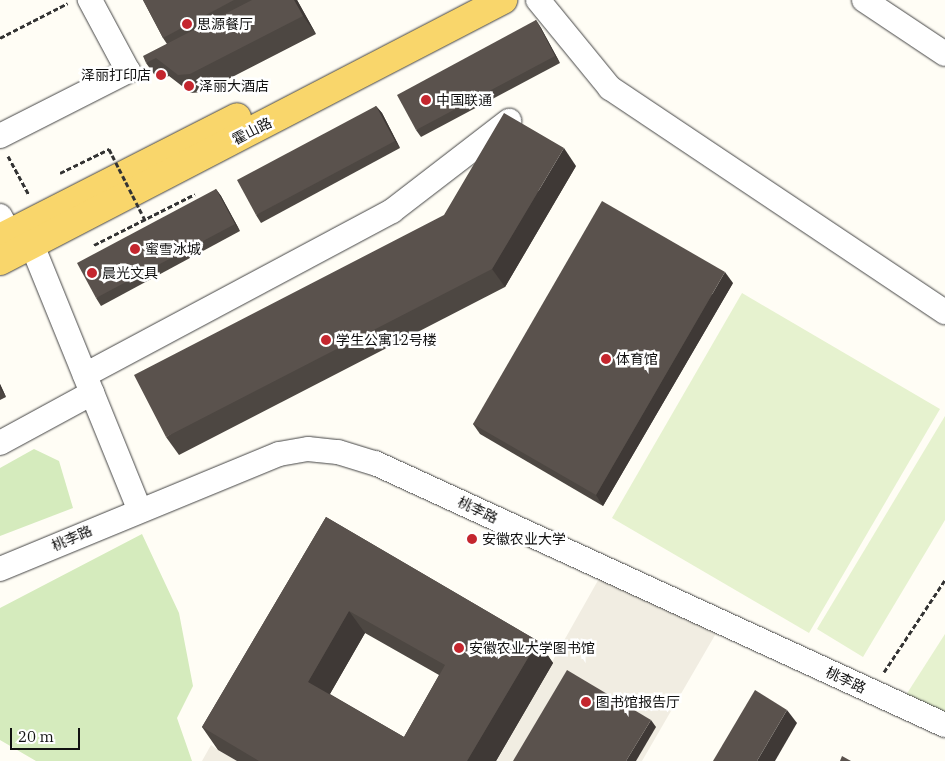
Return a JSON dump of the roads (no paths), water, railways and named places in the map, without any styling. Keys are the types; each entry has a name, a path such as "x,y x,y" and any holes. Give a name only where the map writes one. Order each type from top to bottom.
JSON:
{"main road":[{"name":"霍山路","path":"0,261 10,233 465,0"},
{"name":"霍山路","path":"10,233 503,0"}],"street":[{"path":"2,142 128,71 90,0"},
{"path":"538,0 610,88 945,312"},
{"path":"864,0 945,54"},
{"path":"0,444 88,384 392,211 509,121"},
{"path":"10,233 88,384 139,508"},
{"name":"桃李路","path":"0,569 139,508 279,454 308,449 338,452 375,463 945,725"}],"place":[{"name":"思源餐厅","path":"187,24"},
{"name":"泽丽打印店","path":"161,75"},
{"name":"泽丽大酒店","path":"189,86"},
{"name":"中国联通","path":"426,100"},
{"name":"蜜雪冰城","path":"135,249"},
{"name":"晨光文具","path":"92,273"},
{"name":"学生公寓12号楼","path":"326,340"},
{"name":"体育馆","path":"606,359"},
{"name":"安徽农业大学","path":"472,539"},
{"name":"安徽农业大学图书馆","path":"459,648"},
{"name":"图书馆报告厅","path":"586,702"}]}
